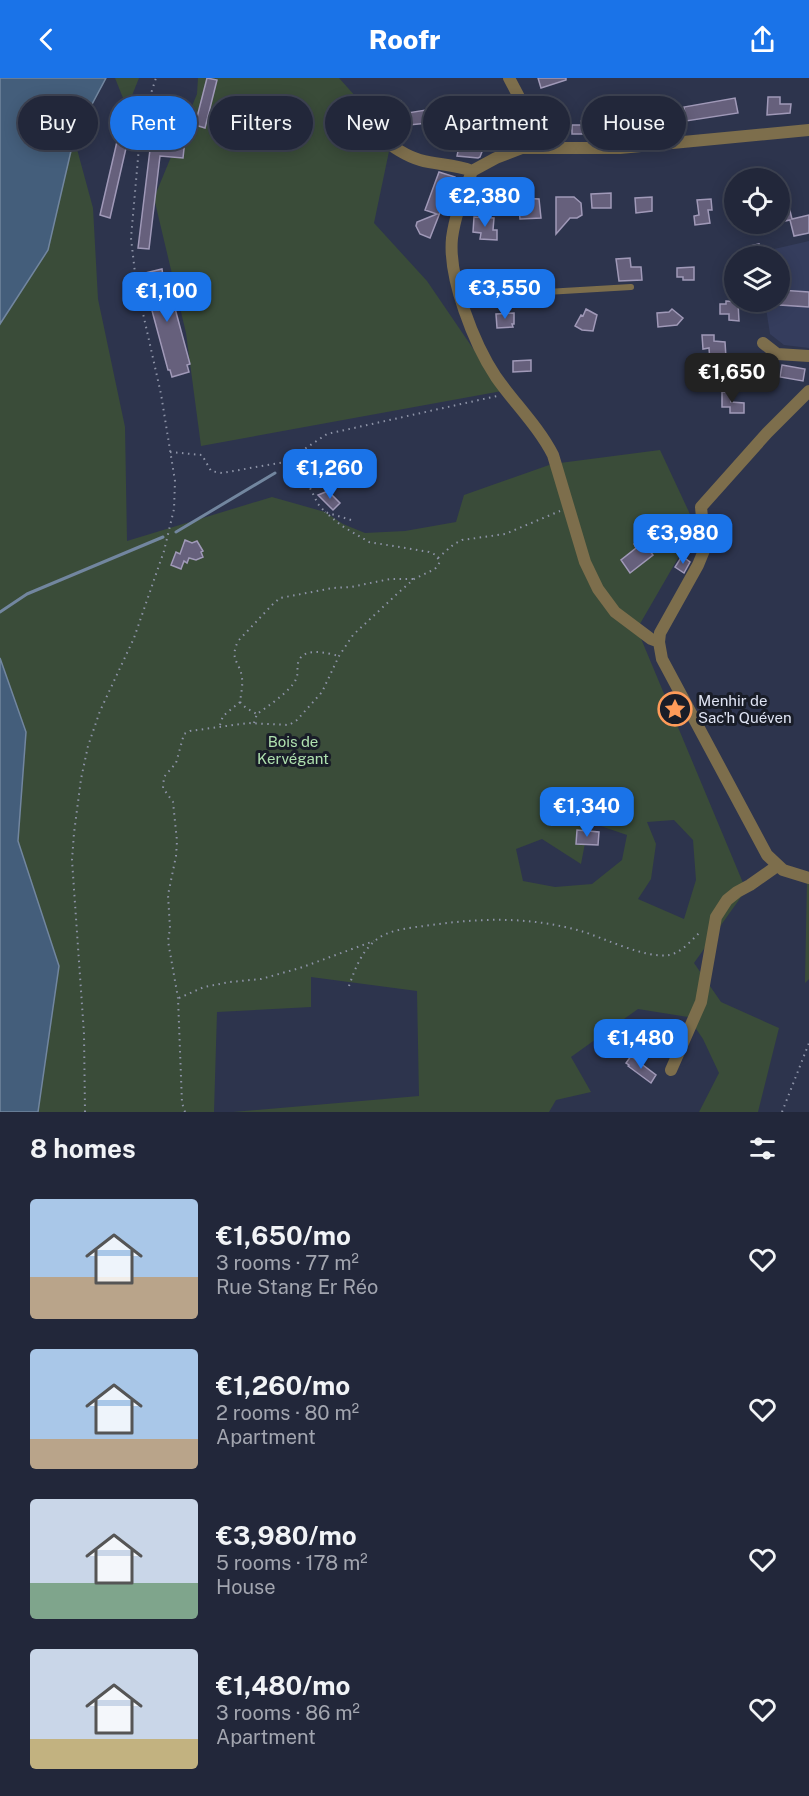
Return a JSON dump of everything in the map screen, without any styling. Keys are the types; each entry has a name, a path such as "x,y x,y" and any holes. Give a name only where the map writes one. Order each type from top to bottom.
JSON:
{"street":[{"path":"509,78 518,96"},
{"path":"570,148 620,148 809,130"},
{"path":"399,150 420,160 462,167 472,171"},
{"path":"517,150 472,171 456,215 452,240 455,280 471,331 482,354 546,441 553,456 585,562 597,589 615,612 651,639 659,642"},
{"path":"763,343 777,354 809,356"},
{"path":"809,391 767,433 701,507 705,548 660,633 659,642 662,659 768,855 777,866 809,878"},
{"path":"671,1070 702,1002 716,917 727,900 777,866"}],"lane":[{"path":"461,297 631,286"}],"path":[{"path":"85,1112 84,1034 72,860 79,788 88,746 100,711 134,638 170,530 174,509 175,481 161,394 136,282 131,238 141,124 156,78"},
{"path":"170,452 202,454 211,471 222,473 296,460 303,450 327,434 509,393"},
{"path":"185,1112 182,1103 178,998 168,941 170,928 168,895 177,841 173,802 163,788 164,777 176,763 184,734 190,731 254,723 289,725 297,720 322,692 346,643 358,629 414,579 435,569 440,562 429,552 369,542 342,526 318,504 296,460"},
{"path":"438,558 462,540 505,534 568,508"},
{"path":"325,512 351,520"},
{"path":"219,726 223,716 240,702 241,672 234,657 238,641 280,598 390,579 414,579"},
{"path":"254,723 257,714 292,685 297,678 296,669 300,658 307,653 321,651 339,656"},
{"path":"240,702 257,714"},
{"path":"178,998 204,987 261,979 300,968 407,929 471,920 494,919 563,926 654,956 670,955 680,951 702,930"},
{"path":"349,986 357,962 376,940"},
{"path":"782,1112 809,1043"}],"shaded area":[{"path":"0,78 106,78 96,96 18,96 18,150 71,150 48,250 0,324"},
{"path":"809,241 809,348 784,345 770,334 767,312 790,312 790,246 787,246"},
{"path":"0,658 26,732 18,841 59,966 38,1112 0,1112"}],"green space":[{"path":"115,78 139,78 132,96 122,96"},
{"path":"198,78 339,78 355,96 325,96 325,150 389,150 374,223 427,281 502,391 201,446 186,333 154,198 174,150 197,150"},
{"name":"Bois de Kervégant","path":"71,150 77,150 93,208 98,299 125,427 127,541 272,497 325,512 343,524 365,533 405,531 456,522 464,495 552,464 660,450 696,527 637,629 746,890 694,963 721,1002 779,1028 758,1112 699,1112 719,1073 703,1039 688,1017 638,1009 571,1057 591,1092 556,1100 549,1112 233,1112 419,1096 417,991 311,977 311,1007 217,1012 214,1112 38,1112 59,966 18,841 26,732 0,658 0,324 48,250","holes":["674,820 693,840 696,880 684,919 638,899 651,879 656,844 647,822","589,822 627,835 622,860 592,884 555,887 523,881 516,849 542,839 581,864"]},
{"path":"807,878 809,879 809,979 805,983"}],"building":[{"path":"207,78 217,80 213,96 209,96 209,112 205,128 197,126"},
{"path":"538,78 566,78 566,80 541,88"},
{"path":"768,97 780,97 780,104 791,104 790,113 767,115"},
{"path":"735,98 738,113 686,121 686,107"},
{"path":"423,110 423,124 411,125 411,112"},
{"path":"582,121 582,134 572,134 572,125 581,125"},
{"path":"115,150 126,150 110,218 100,215"},
{"path":"150,150 184,150 183,158 160,156 149,249 138,248"},
{"path":"458,150 483,150 478,158 457,156"},
{"path":"439,172 455,177 451,193 448,192 430,238 420,234 416,226 417,222 437,214 425,210"},
{"path":"611,193 611,208 592,208 591,194"},
{"path":"556,197 574,197 581,203 582,215 570,218 556,234"},
{"path":"652,197 652,211 636,213 635,198"},
{"path":"518,198 539,199 541,218 520,219"},
{"path":"711,199 712,210 708,210 710,223 695,225 694,216 699,215 697,200"},
{"path":"790,211 792,219 809,215 809,233 794,236"},
{"path":"474,217 494,218 493,230 497,230 497,240 480,239 481,233 473,232"},
{"path":"630,258 631,267 641,267 642,280 619,281 616,259"},
{"path":"694,267 694,280 683,280 683,277 677,277 677,268"},
{"path":"162,269 163,276 166,275 190,364 187,365 189,372 172,377 168,370 144,281 147,280 145,273"},
{"path":"495,272 511,272 512,289 499,290 496,286 487,287 486,276 495,276"},
{"path":"790,291 809,292 809,307 790,306"},
{"path":"720,304 724,304 724,312 739,312 739,321 729,320 729,314 720,314"},
{"path":"586,309 597,315 593,331 582,330 575,326"},
{"path":"672,309 683,318 677,325 658,327 657,313 669,312"},
{"path":"514,313 513,327 497,328 496,314"},
{"path":"702,335 714,335 714,341 725,342 727,373 716,374 715,362 710,362 709,348 703,349"},
{"path":"531,360 531,371 513,372 513,361"},
{"path":"782,365 805,369 803,381 780,377"},
{"path":"722,392 731,392 731,402 744,403 744,413 730,413 730,407 722,407"},
{"path":"328,491 340,503 333,510 318,495"},
{"path":"641,539 653,555 630,573 621,560 636,548 634,544"},
{"path":"185,540 192,543 197,541 203,551 201,552 203,557 196,560 189,558 187,563 184,561 181,569 171,565 176,552 180,554"},
{"path":"682,556 690,562 684,573 675,567"},
{"path":"577,830 599,832 598,845 576,844"},
{"path":"631,1056 656,1075 651,1083 628,1066 626,1063"}],"waterway":[{"path":"176,532 275,473"},
{"path":"0,612 27,594 163,537"}],"place":[{"name":"Menhir de Sac'h Quéven","path":"675,709"}]}
